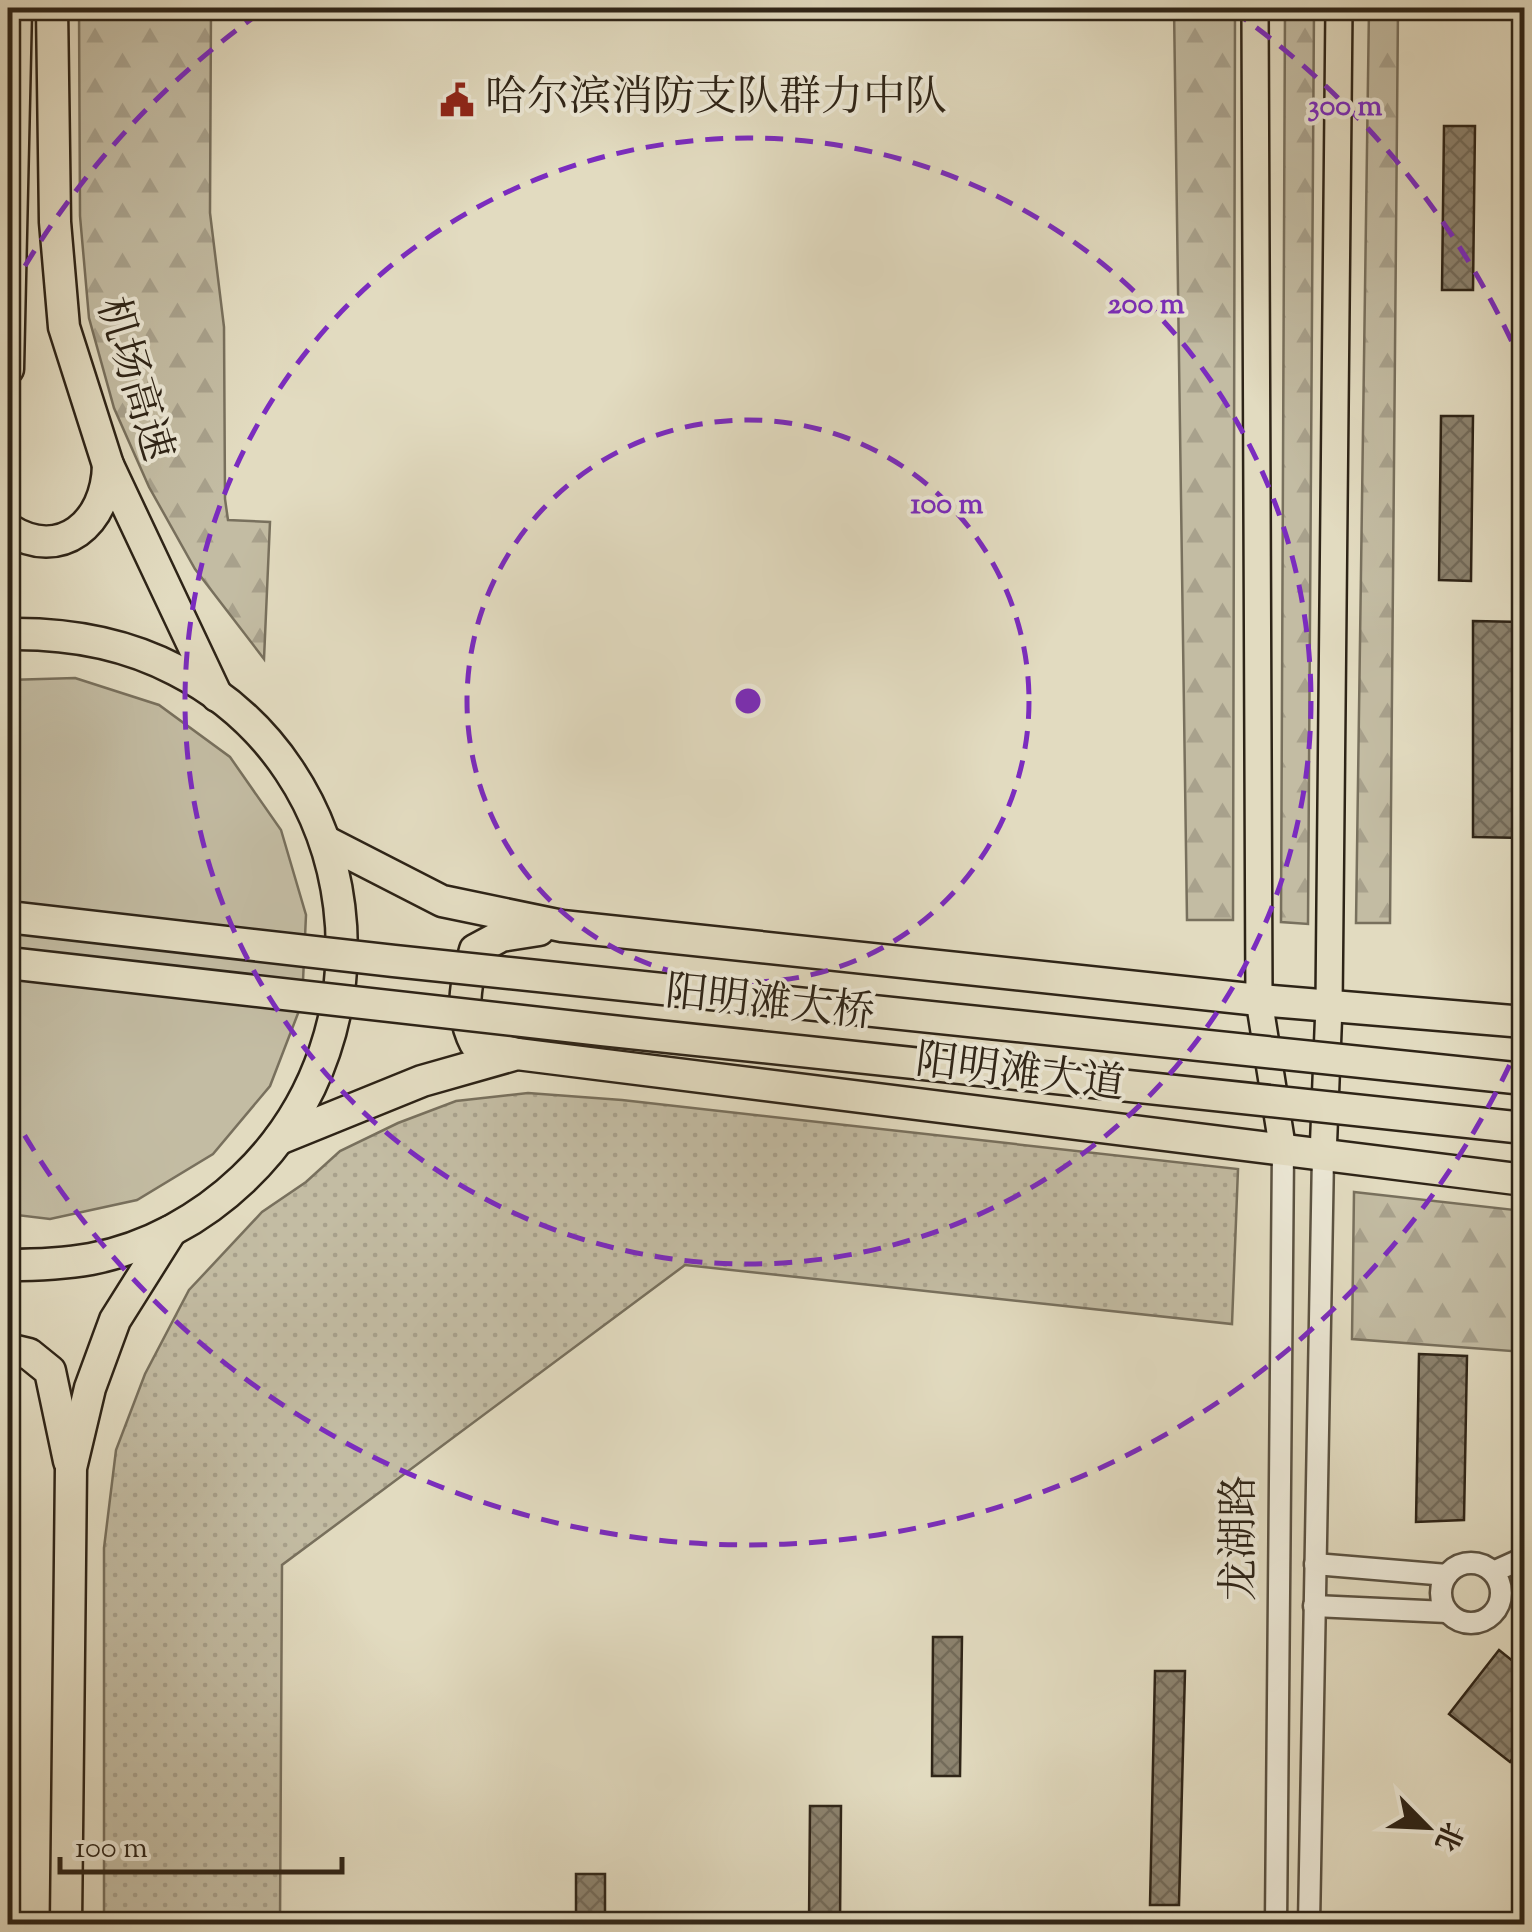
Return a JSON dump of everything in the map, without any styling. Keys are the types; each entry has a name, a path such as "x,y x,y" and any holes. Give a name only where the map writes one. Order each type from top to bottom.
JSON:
{"highway":[{"path":"8,369 16,8"},
{"name":"机场高速","path":"52,8 55,222 64,327 108,465 218,696"},
{"path":"8,529 25,540 46,542 82,528 103,498 108,465"},
{"path":"8,634 44,633 90,639 136,652 178,670 218,696 252,726 282,760 325,841 338,892 344,944 340,996 328,1047 308,1095 280,1139 230,1191 171,1231 132,1248 92,1259 8,1265"},
{"path":"325,841 442,902 562,926 1258,1000 1524,1022"},
{"name":"阳明滩大桥","path":"8,916 394,961 1524,1079"},
{"path":"517,1054 475,1043 466,1025 466,981 475,950 500,936 562,926"},
{"name":"阳明滩大桥","path":"8,963 1524,1128"},
{"name":"阳明滩大道","path":"280,1139 422,1081 517,1054 1524,1180"},
{"path":"1445,1171 1524,1172"},
{"path":"66,1924 71,1468 90,1388 114,1320 171,1231"},
{"path":"8,1349 29,1354 50,1371 71,1468"}],"main road":[{"path":"1255,8 1258,1000 1283,1151"},
{"path":"1323,1156 1330,1006 1338,8"}],"street":[{"name":"龙湖路","path":"1276,1924 1283,1151"},
{"name":"龙湖路","path":"1309,1924 1323,1156"},
{"path":"1492,1572 1524,1558"},
{"path":"1467,1563 1476,1563 1492,1572 1498,1579 1501,1597 1494,1614 1470,1623 1448,1612 1441,1596 1447,1575 1467,1563"},
{"path":"1315,1564 1447,1575"},
{"path":"1314,1606 1448,1612"}],"green space":[{"path":"79,8 211,8 210,213 224,327 225,499 228,520 270,522 264,659 195,569 149,487 114,408 89,318 80,216"},
{"path":"1174,8 1235,8 1233,920 1187,920"},
{"path":"1285,8 1314,8 1308,924 1281,922"},
{"path":"1369,8 1398,8 1390,923 1356,923"},
{"path":"75,678 159,705 230,757 281,830 306,915 302,1003 270,1086 213,1154 137,1200 50,1219 8,1214 8,680"},
{"path":"528,1093 622,1100 1238,1169 1232,1324 685,1265 282,1565 280,1924 104,1924 104,1548 116,1450 145,1374 189,1290 262,1212 306,1182 340,1151 456,1101"},
{"path":"1354,1192 1524,1211 1524,1352 1352,1339"}],"building":[{"path":"1444,126 1475,126 1473,290 1442,290"},
{"path":"1441,416 1473,416 1471,581 1439,580"},
{"path":"1473,621 1524,622 1524,838 1473,837"},
{"path":"1419,1354 1467,1356 1464,1520 1416,1522"},
{"path":"933,1637 962,1637 960,1776 932,1776"},
{"path":"1499,1650 1524,1670 1524,1743 1510,1762 1449,1714"},
{"path":"1155,1671 1185,1671 1179,1905 1150,1905"},
{"path":"810,1806 841,1806 840,1924 809,1924"},
{"path":"576,1874 605,1874 605,1924 576,1924"}],"place":[{"name":"哈尔滨消防支队群力中队","path":"457,100"}]}
